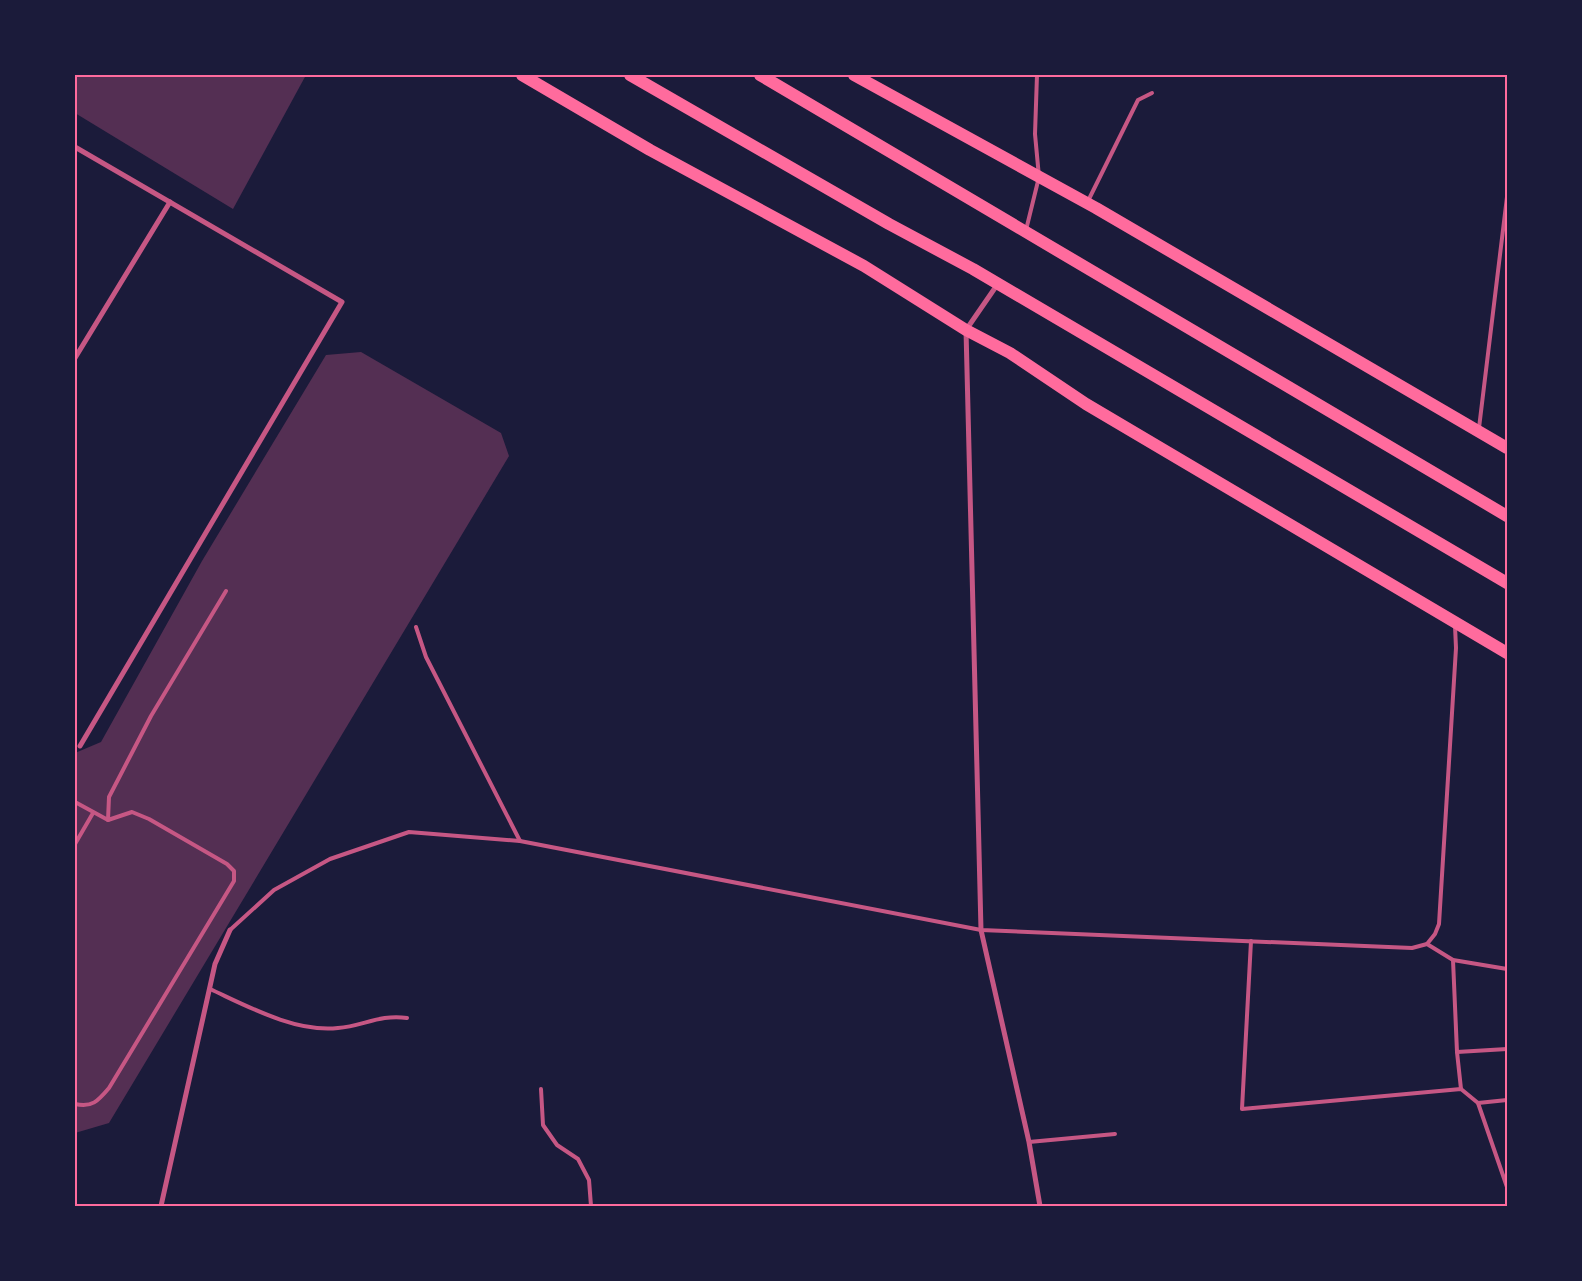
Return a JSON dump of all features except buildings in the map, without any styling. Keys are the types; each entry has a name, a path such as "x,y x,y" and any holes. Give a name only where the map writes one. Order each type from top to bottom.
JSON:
{"main road":[{"path":"522,75 650,150 864,266 966,330 1010,353 1086,404 1507,653"},
{"path":"630,75 889,224 974,269 1507,583"},
{"path":"760,75 1507,516"},
{"path":"854,75 1087,203 1507,448"}],"street":[{"path":"75,147 342,302 78,745"},
{"path":"75,358 170,202"},
{"path":"998,284 966,330 982,930 1029,1142 1040,1206"},
{"path":"161,1206 215,964 230,930"}],"lane":[{"path":"1025,232 1039,178 1035,134 1037,75"},
{"path":"1087,203 1138,100 1152,93"},
{"path":"1478,431 1507,197"},
{"path":"108,820 109,798 147,724 226,591"},
{"path":"230,930 274,890 330,859 409,832 520,841 982,930 1412,948 1426,944 1435,934 1439,924 1456,648 1455,623"},
{"path":"416,627 426,657 520,841"},
{"path":"75,802 108,820 132,812 149,819 227,864 234,871 234,880 109,1088 98,1101 84,1106 75,1104"},
{"path":"75,844 93,813"},
{"path":"1251,941 1242,1108 1461,1089"},
{"path":"1426,944 1453,960 1507,968"},
{"path":"1453,960 1457,1052 1461,1089 1478,1103 1507,1186"},
{"path":"210,989 272,1017 316,1028 339,1028 394,1016 407,1018"},
{"path":"1457,1052 1507,1049"},
{"path":"541,1089 542,1125 556,1145 578,1159 589,1180 591,1206"},
{"path":"1478,1103 1507,1100"},
{"path":"1029,1142 1115,1134"}]}
